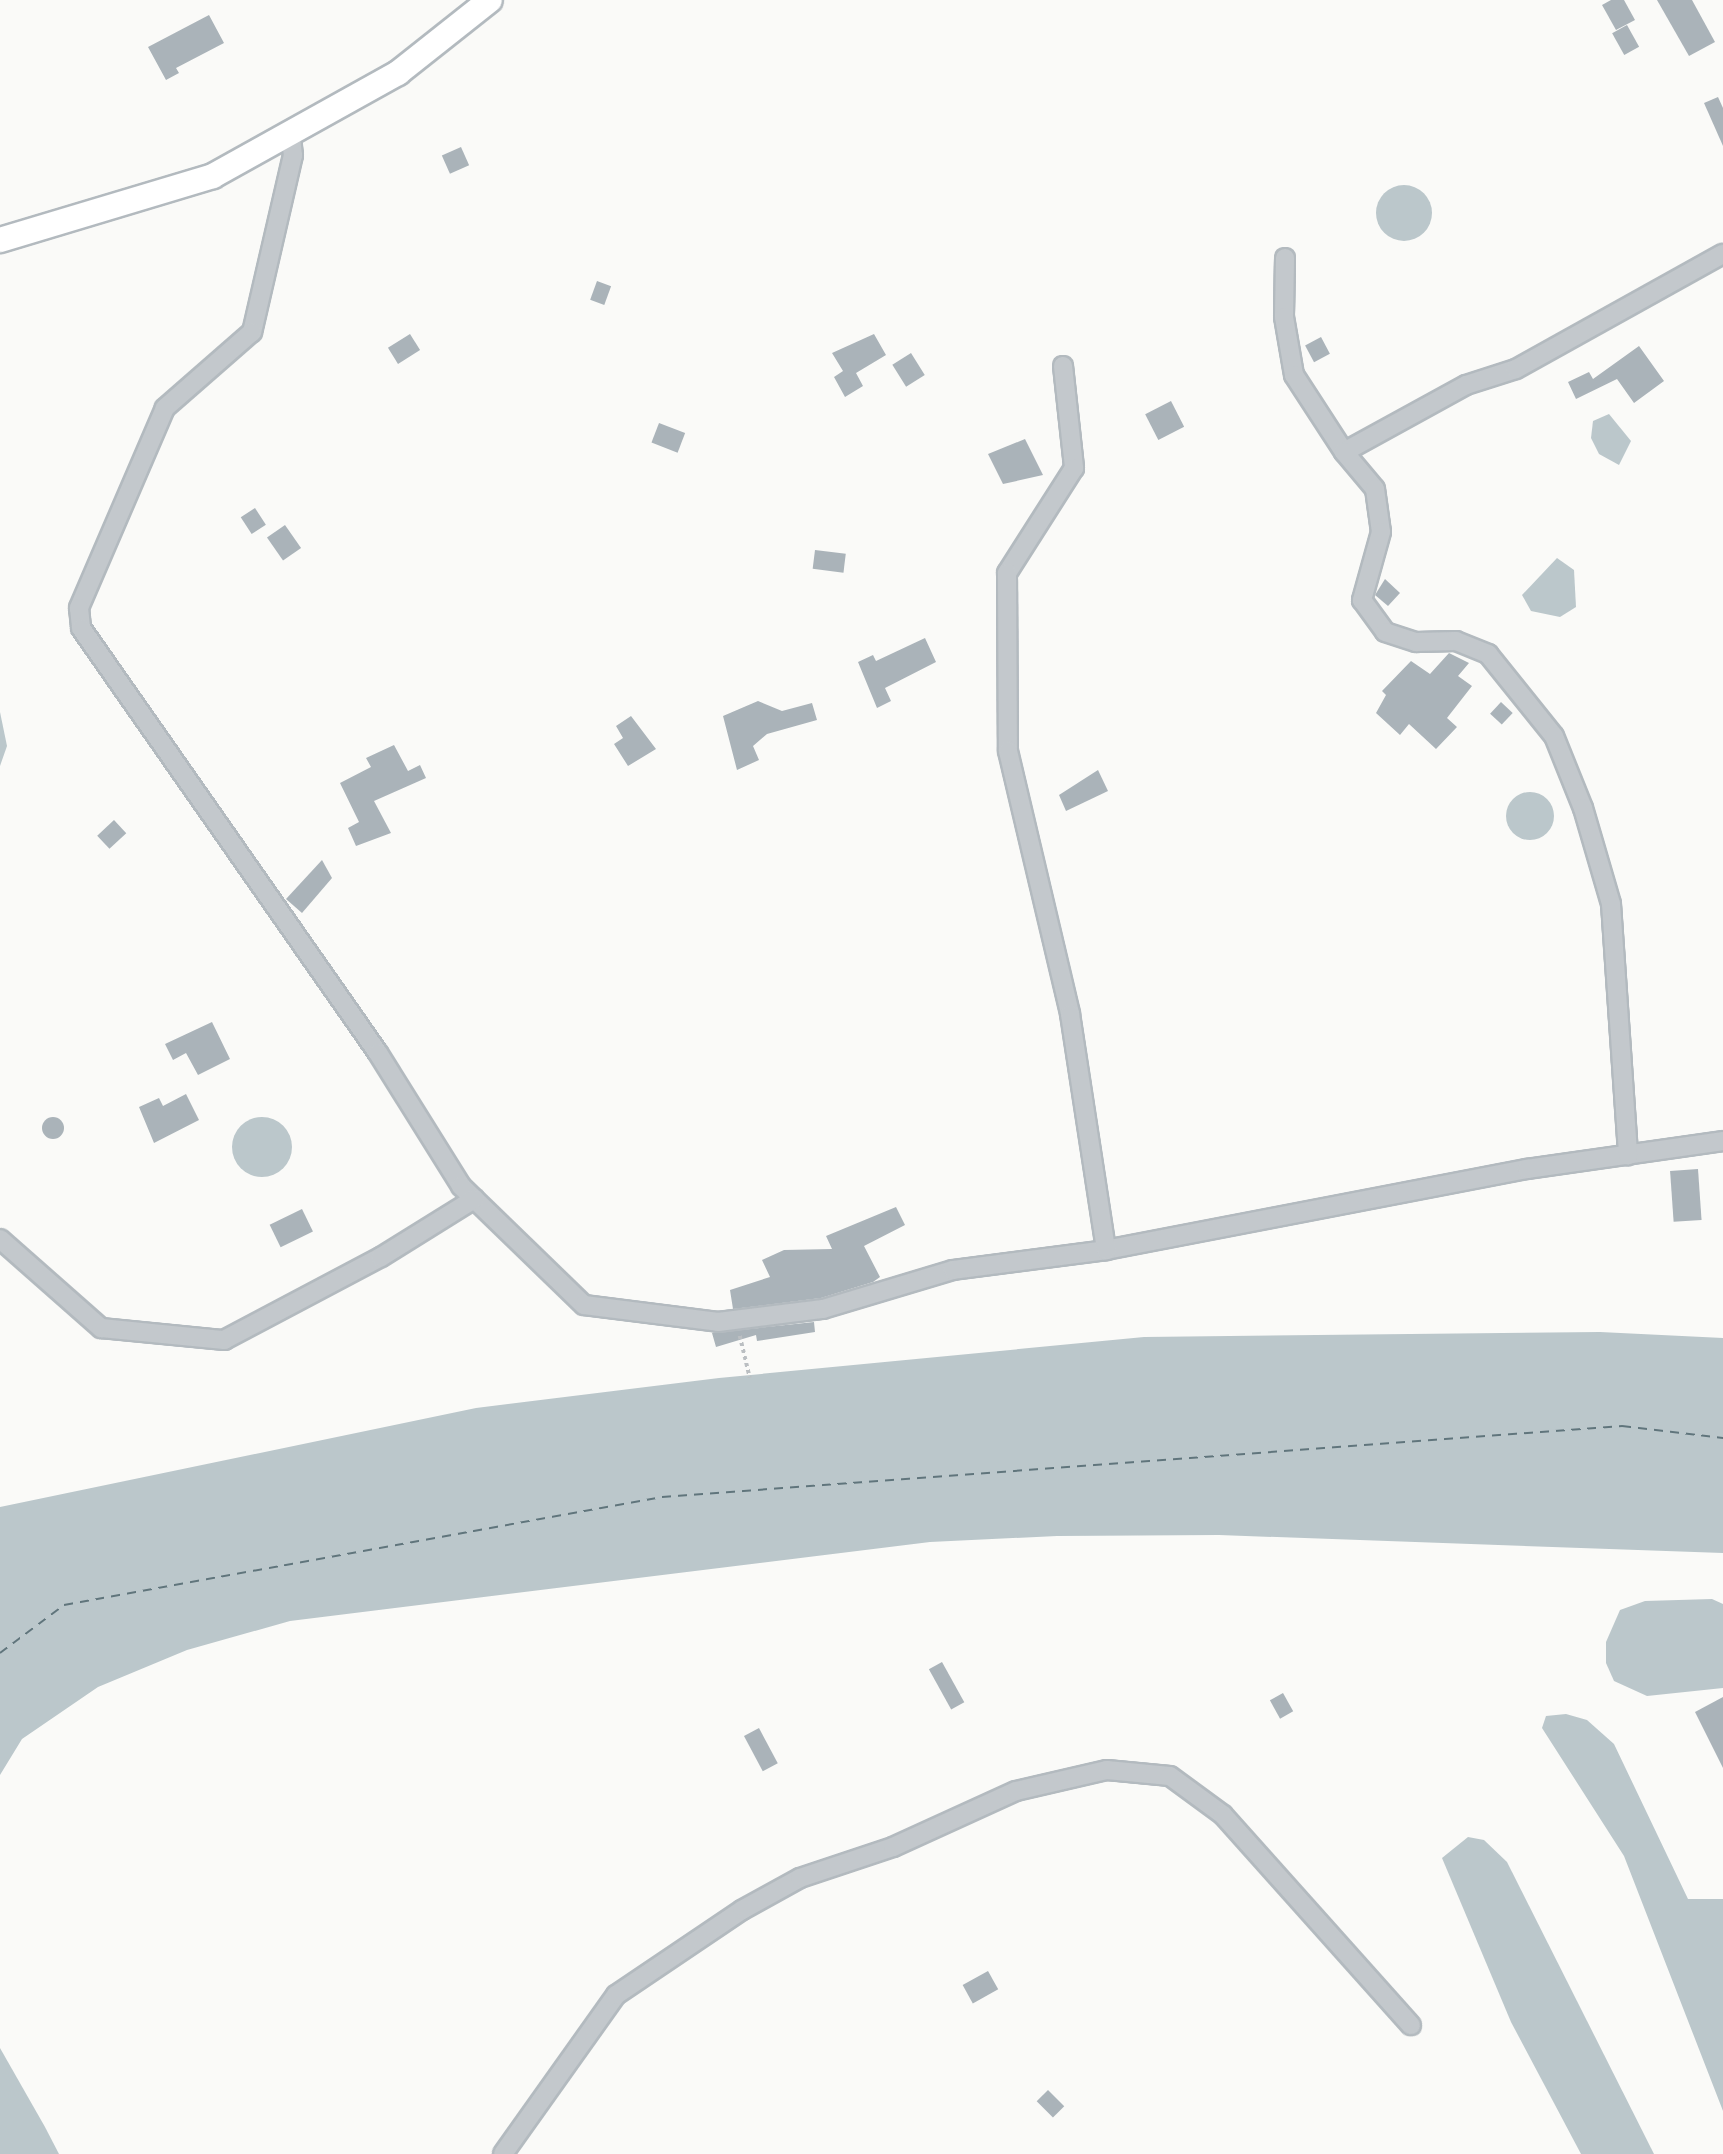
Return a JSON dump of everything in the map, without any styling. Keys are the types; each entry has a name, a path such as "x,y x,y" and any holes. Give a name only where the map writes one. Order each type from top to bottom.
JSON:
{"main road":[{"path":"0,240 213,176 291,136 398,73 490,0"}],"street":[{"path":"291,136 293,155 252,332 165,408 79,608 81,628 474,1199 584,1305 695,1322 823,1310 953,1270 1107,1250 1628,1155 1723,1142"},
{"path":"1343,452 1466,385 1516,369 1723,254"},
{"path":"1285,258 1284,317 1294,375 1343,452 1375,489 1381,532 1362,600 1385,632 1416,642 1456,640 1488,654 1554,736 1583,808 1611,904 1628,1155"},
{"path":"1063,366 1073,468 1007,573 1008,751 1070,1014 1107,1250"},
{"path":"0,1238 101,1328 223,1340 381,1257 474,1199"},
{"path":"503,2154 616,1995 742,1909 800,1878 893,1847 1016,1791 1107,1770 1170,1776 1223,1815 1411,2025"}],"path":[{"path":"736,1320 750,1378"}],"shaded area":[{"path":"1399,185 1409,185 1424,193 1430,202 1430,224 1424,233 1409,241 1399,241 1381,229 1376,218 1376,208 1388,190"},
{"path":"1609,414 1631,441 1619,465 1599,454 1591,438 1593,421"},
{"path":"1557,558 1574,570 1576,607 1560,617 1531,611 1522,595"},
{"path":"0,712 7,746 0,766"},
{"path":"1530,792 1547,799 1554,816 1547,833 1530,840 1513,833 1506,816 1513,799"},
{"path":"262,1117 279,1122 287,1130 292,1147 287,1164 279,1172 262,1177 245,1172 237,1164 232,1147 237,1130 245,1122"},
{"path":"1600,1332 1723,1338 1723,1553 1219,1535 1057,1536 930,1542 290,1621 187,1650 98,1687 22,1739 0,1775 0,1507 476,1408 719,1378 1144,1337"},
{"path":"1712,1599 1723,1604 1723,1688 1647,1696 1614,1681 1606,1663 1606,1642 1620,1610 1645,1601"},
{"path":"1566,1714 1587,1720 1614,1744 1688,1899 1723,1899 1723,2111 1624,1856 1542,1728 1546,1716"},
{"path":"1468,1837 1484,1840 1507,1862 1654,2154 1581,2154 1511,2022 1442,1858"},
{"path":"0,2048 45,2127 59,2154 0,2154"}],"building":[{"path":"1611,0 1624,0 1635,20 1616,30 1602,5"},
{"path":"1657,0 1692,0 1715,42 1689,56"},
{"path":"209,15 224,43 176,68 179,73 166,80 148,47"},
{"path":"1627,25 1639,47 1624,55 1612,33"},
{"path":"1718,97 1723,108 1723,146 1704,103"},
{"path":"461,147 469,165 450,174 442,156"},
{"path":"597,281 611,286 604,305 590,300"},
{"path":"410,334 420,350 398,364 388,348"},
{"path":"874,334 886,355 856,373 863,386 845,397 834,377 843,371 832,353"},
{"path":"1321,337 1330,354 1314,362 1305,345"},
{"path":"1639,346 1664,381 1634,403 1617,379 1576,399 1568,382 1589,372 1593,379"},
{"path":"911,353 925,375 906,387 892,365"},
{"path":"1171,401 1184,427 1158,440 1145,414"},
{"path":"659,423 685,433 678,453 651,443"},
{"path":"1025,439 1043,475 1003,484 988,454"},
{"path":"255,508 266,525 252,534 241,517"},
{"path":"285,525 301,548 283,561 267,538"},
{"path":"815,550 846,554 843,573 813,569"},
{"path":"1385,579 1400,593 1388,606 1375,595"},
{"path":"925,638 936,662 885,688 891,701 877,708 858,662 873,655 876,661"},
{"path":"1449,653 1469,663 1458,676 1472,686 1447,718 1457,727 1436,749 1409,724 1400,735 1376,713 1386,695 1382,691 1411,661 1430,674"},
{"path":"758,701 782,711 812,703 817,720 767,734 753,746 759,760 737,770 723,716"},
{"path":"1501,702 1513,713 1502,725 1490,714"},
{"path":"631,716 656,749 628,766 614,744 623,738 616,726"},
{"path":"394,745 408,771 420,765 426,778 374,801 391,833 356,846 348,828 359,822 340,783 371,767 366,758"},
{"path":"1098,770 1108,791 1066,811 1059,795"},
{"path":"114,820 126,833 109,849 97,836"},
{"path":"322,860 332,878 302,913 286,899"},
{"path":"212,1022 230,1059 198,1075 186,1053 173,1060 165,1044"},
{"path":"186,1094 199,1120 154,1143 139,1107 159,1098 163,1106"},
{"path":"53,1117 61,1120 64,1128 61,1136 53,1139 45,1136 42,1128 45,1120"},
{"path":"1698,1169 1702,1220 1674,1222 1670,1171"},
{"path":"896,1207 905,1225 864,1246 880,1277 873,1282 821,1298 733,1309 730,1290 770,1277 762,1260 784,1250 832,1249 826,1236"},
{"path":"302,1209 313,1231 281,1247 270,1225"},
{"path":"814,1322 815,1332 757,1341 756,1335 716,1347 712,1333"},
{"path":"942,1662 964,1702 951,1710 929,1669"},
{"path":"1283,1693 1293,1711 1280,1719 1270,1700"},
{"path":"1723,1697 1723,1768 1695,1712"},
{"path":"759,1728 778,1763 763,1771 744,1736"},
{"path":"988,1971 998,1989 973,2003 963,1985"},
{"path":"1048,2090 1064,2106 1053,2118 1037,2101"}],"ferry route":[{"path":"0,1653 64,1605 662,1497 1622,1426 1723,1438"}]}
